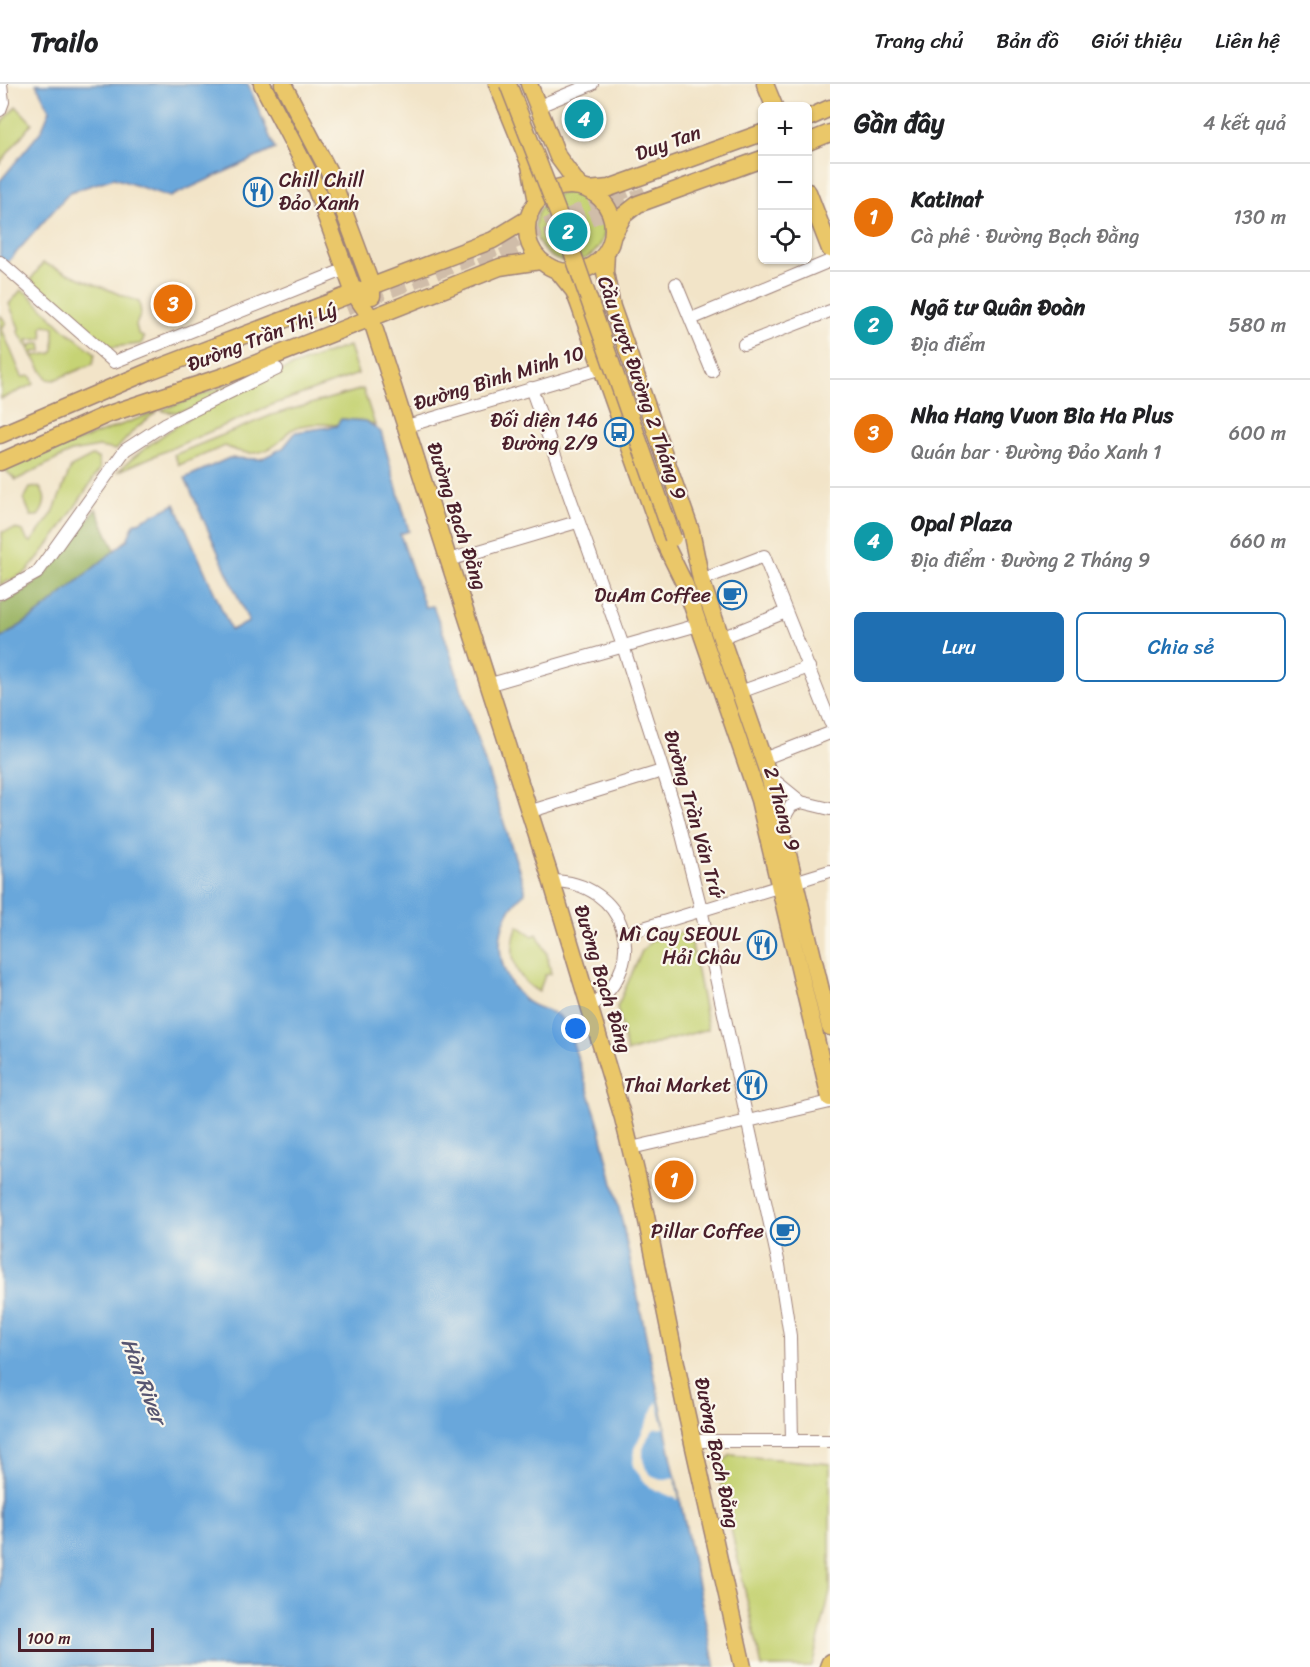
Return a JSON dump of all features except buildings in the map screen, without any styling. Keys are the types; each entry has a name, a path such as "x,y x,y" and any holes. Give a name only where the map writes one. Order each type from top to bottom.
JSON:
{"main road":[{"path":"262,84 305,166 346,269 350,305"},
{"path":"283,84 322,158 372,287 371,318 350,305"},
{"path":"497,84 530,165 537,202"},
{"name":"Cầu vượt Đường 2 Tháng 9","path":"508,84 563,226 677,537"},
{"name":"Cầu vượt Đường 2 Tháng 9","path":"518,84 572,222 677,537"},
{"path":"530,84 558,157 584,189 608,209 612,218 613,236"},
{"path":"765,84 772,102"},
{"path":"812,116 830,108"},
{"path":"812,140 830,133"},
{"name":"Duy Tan","path":"584,189 609,188 758,134"},
{"path":"305,166 322,158"},
{"path":"683,160 692,183"},
{"path":"701,580 691,531 612,307 605,272 606,253 619,221 630,209 692,183 758,160"},
{"path":"584,189 552,190 537,202 528,218 527,237 540,261 556,270 574,291 663,540 685,585"},
{"path":"812,204 830,249"},
{"name":"Đường Trần Thị Lý","path":"350,305 372,287 505,235 528,218"},
{"path":"556,270 584,270 606,253"},
{"path":"447,259 457,284"},
{"name":"Đường Trần Thị Lý","path":"0,461 106,415 224,376 457,284 507,266 540,261"},
{"path":"0,435 94,396 153,380 350,305"},
{"path":"106,415 350,305"},
{"name":"Đường Bạch Đằng","path":"371,318 591,1006 630,1148 743,1667"},
{"name":"2 Thang 9","path":"677,537 701,580 769,776 781,823 788,883 830,1100"},
{"name":"2 Thang 9","path":"677,537 685,585 788,883 830,1027"},
{"path":"828,1667 830,1662"}],"street":[{"path":"0,110 3,102 1,84"},
{"path":"539,106 592,84"},
{"path":"691,319 830,261"},
{"path":"3,265 114,362 346,269"},
{"path":"676,284 712,371"},
{"path":"744,344 830,311"},
{"name":"Đường Bình Minh 10","path":"407,426 602,368"},
{"path":"0,593 37,573 125,450 165,424 277,369"},
{"name":"Đường Trần Văn Trứ","path":"531,388 623,646 662,771 701,909 779,1265 790,1336 792,1440"},
{"path":"449,560 577,522"},
{"path":"701,580 764,556 830,722"},
{"path":"721,638 786,612"},
{"path":"488,685 698,625"},
{"path":"740,692 809,667"},
{"path":"763,759 830,733"},
{"path":"528,812 662,771"},
{"path":"769,776 801,802 830,809"},
{"path":"781,823 791,806 801,802"},
{"path":"624,934 830,871"},
{"path":"551,881 565,881 592,889 613,908 624,934 625,946 621,970 609,991 591,1006"},
{"path":"630,1148 830,1100"},
{"path":"693,1441 830,1441"}],"green space":[{"path":"16,106 32,123 0,163 0,125"},
{"path":"570,192 589,198 599,208 605,227 599,246 589,256 570,262 551,256 541,246 535,227 541,208 551,198"},
{"path":"43,263 139,302 141,313 136,325 138,333 144,338 141,344 112,347 100,342 34,284 31,279"},
{"path":"21,290 27,293 64,329 95,353 93,364 54,380 47,379 18,332 19,328 9,304","holes":["45,325 54,327 54,350 52,353 35,356 33,352 42,351 41,343 31,345 30,348 27,340 43,339 42,328"]},
{"path":"0,315 6,322 2,329 22,377 31,376 34,384 1,399"},
{"path":"349,346 358,374 269,406 117,472 169,431 226,397 286,369"},
{"path":"264,371 198,406 184,411 161,410"},
{"path":"363,389 375,425 366,421 342,419 338,425 314,424 296,427 272,448 265,451 246,453 225,446 179,465 174,455 272,415"},
{"path":"158,411 135,429 116,450 99,447 71,452 16,480 4,469"},
{"path":"92,456 98,458 100,469 57,534 25,573 0,585 2,532 15,529 23,531 27,540 31,542 53,513 71,467"},
{"path":"39,487 44,494 44,505 38,516 31,516 24,499 30,488"},
{"path":"96,509 115,550 38,614 0,639 0,604 17,596 43,576"},
{"path":"518,926 533,936 537,934 547,954 551,974 545,975 539,992 523,979 515,964 513,946"},
{"path":"684,931 690,935 708,1029 627,1052 617,1007 642,951 652,940"},
{"path":"731,1455 830,1464 830,1592 812,1667 762,1667 717,1466"}],"water":[{"path":"36,84 248,84 275,149 170,197 114,178 70,192 0,271 0,181 41,131 50,110"},
{"name":"Hàn River","path":"341,419 366,421 381,432 409,531 400,534 425,607 433,606 446,640 525,889 525,893 506,917 502,931 500,946 506,974 524,999 557,1015 567,1025 598,1121 622,1221 715,1667 0,1667 0,639 38,614 127,540 134,524 175,504 231,630 249,622 185,478 229,458 261,459 283,448 296,432 336,426"}],"pier":[{"path":"657,1401 664,1428 654,1429 648,1437 643,1449 643,1460 646,1469 653,1477 661,1480 674,1477 679,1500 649,1487 633,1467 634,1449"}],"tunnel":[{"path":"346,307 512,242 635,186"},
{"path":"480,266 646,194"}],"place":[{"name":"Opal Plaza","path":"584,119"},
{"name":"Chill Chill Đảo Xanh","path":"258,192"},
{"name":"Ngã tư Quân Đoàn","path":"568,232"},
{"name":"Nha Hang Vuon Bia Ha Plus","path":"173,304"},
{"name":"Đối diện 146 Đường 2/9","path":"619,432"},
{"name":"DuAm Coffee","path":"732,595"},
{"name":"Mì Cay SEOUL Hải Châu","path":"762,945"},
{"name":"Thai Market","path":"752,1085"},
{"name":"Katinat","path":"674,1180"},
{"name":"Pillar Coffee","path":"785,1231"}]}
